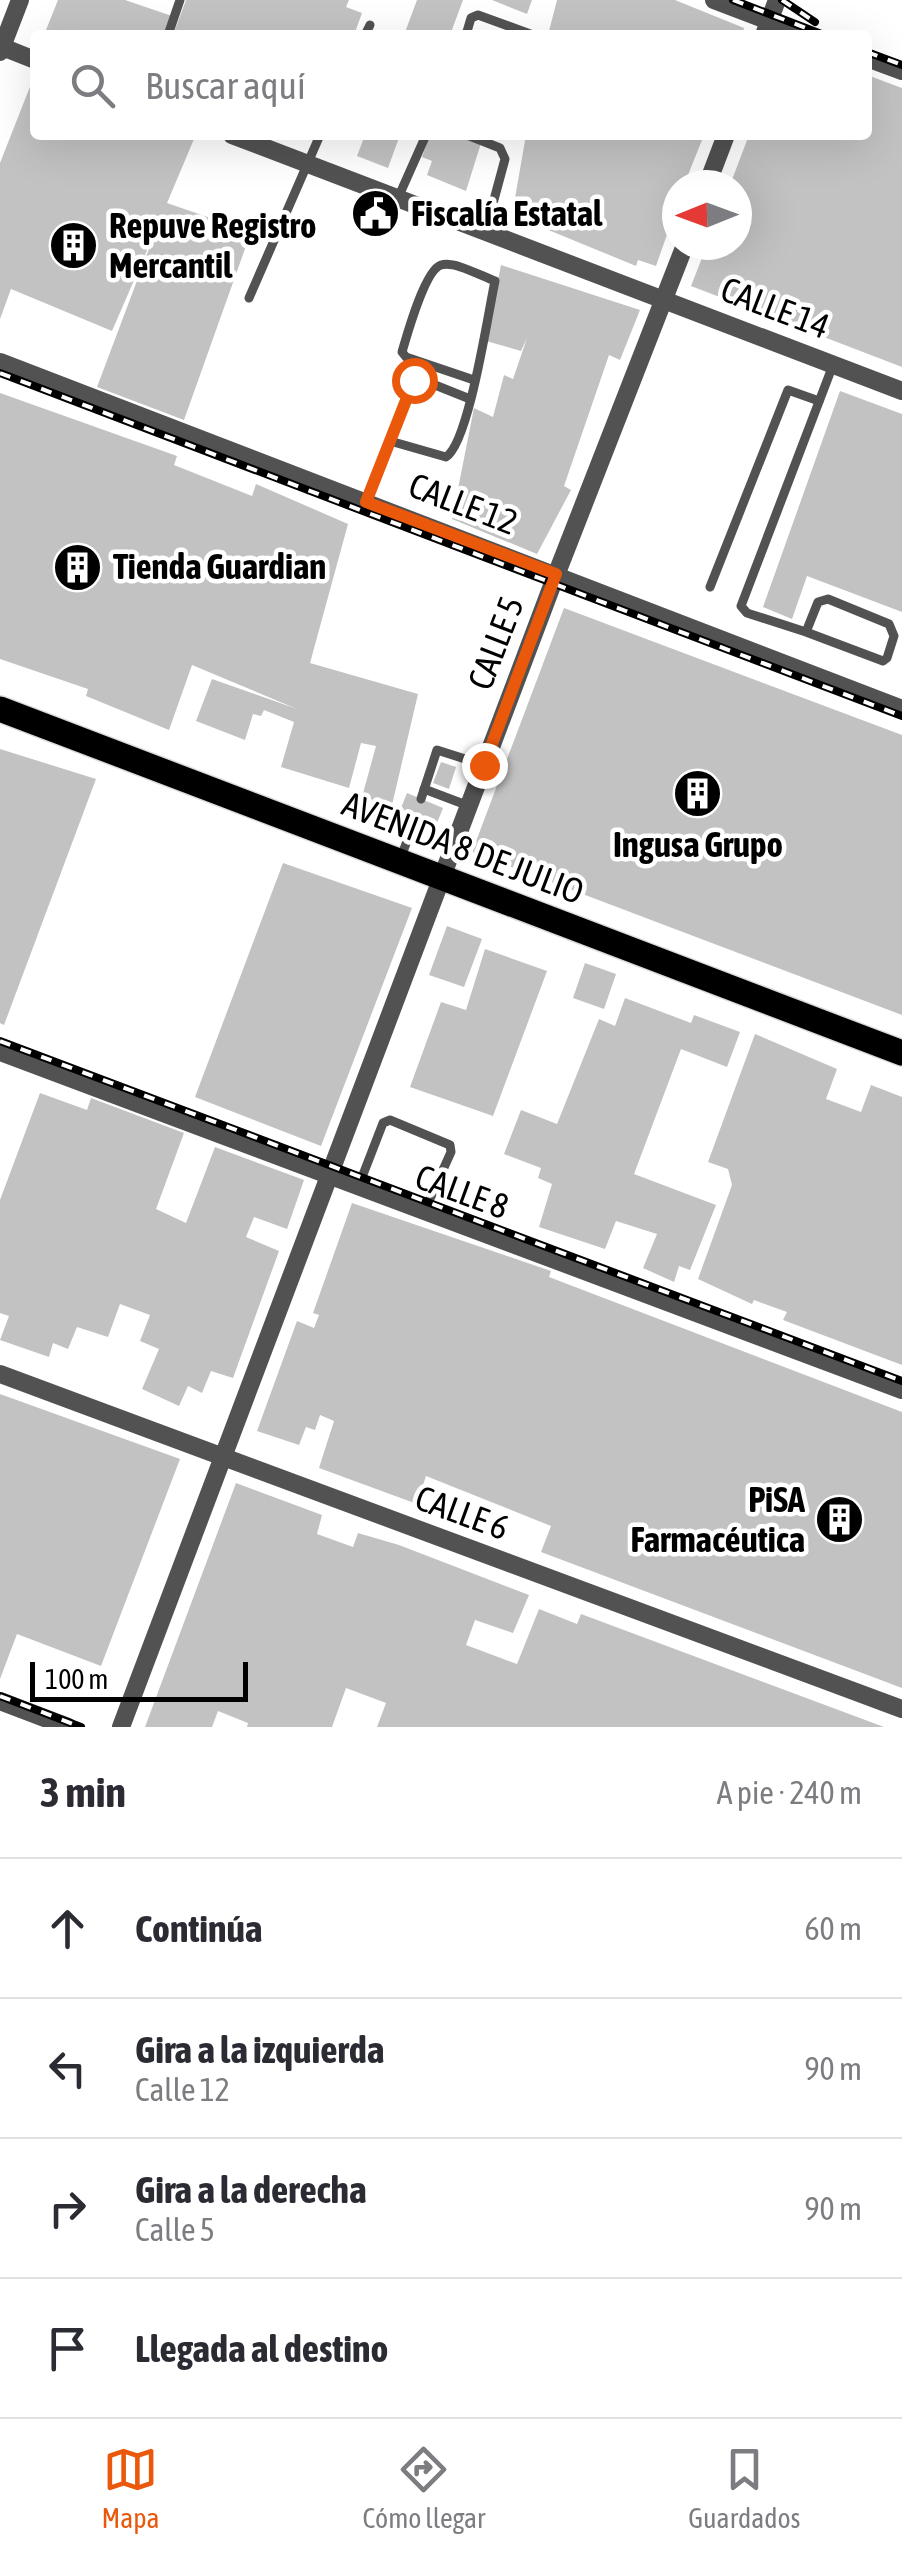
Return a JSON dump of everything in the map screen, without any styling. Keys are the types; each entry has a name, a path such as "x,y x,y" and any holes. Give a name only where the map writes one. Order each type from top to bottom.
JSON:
{"main road":[{"name":"AVENIDA 8 DE JULIO","path":"0,708 902,1053"}],"street":[{"path":"20,0 1,48 30,58"},
{"path":"714,0 766,28 777,0"},
{"path":"872,60 902,71"},
{"name":"CALLE 14","path":"245,140 902,391"},
{"path":"713,170 724,140"},
{"name":"CALLE 5","path":"121,1727 556,574 679,260"},
{"name":"CALLE 12","path":"0,362 902,710"},
{"name":"CALLE 8","path":"0,1052 902,1390"},
{"name":"CALLE 6","path":"0,1374 902,1709"},
{"path":"0,1702 68,1727"}],"lane":[{"path":"170,30 180,0"},
{"path":"467,30 471,18 478,15 519,30"},
{"path":"249,298 318,140"},
{"path":"398,198 424,140"},
{"path":"480,140 500,148 504,158 485,233"},
{"path":"390,441 449,456 464,429 495,280 449,264 441,265 429,276 402,352 406,357 474,380"},
{"path":"806,632 816,606 824,599 889,624 894,636 883,660 747,613 741,606 833,365"},
{"path":"366,502 416,379 470,399"},
{"path":"710,588 788,390 819,402"},
{"path":"469,806 423,794 439,749 484,765"},
{"path":"399,862 411,830"},
{"path":"358,1188 383,1123 390,1120 450,1145 451,1152 424,1212"}],"building":[{"path":"58,0 125,0 172,16 167,30 46,30"},
{"path":"186,0 349,0 346,7 362,13 356,30 175,30"},
{"path":"417,0 463,0 452,30 406,30"},
{"path":"492,0 532,0 527,14"},
{"path":"557,0 675,0 744,28 743,30 549,30"},
{"path":"872,77 902,88 902,367 691,286 701,260 752,260 752,170 736,170 747,140 872,140"},
{"name":"Repuve Registro Mercantil","path":"30,87 30,140 194,140 167,203 251,232 184,420 97,387 158,225 112,331 11,289 0,319 0,163"},
{"path":"363,140 398,140 388,168 357,156"},
{"path":"428,140 481,143 466,191 427,175 432,161 422,157"},
{"path":"525,140 702,140 690,170 662,170 662,249 656,266 638,260 636,266 512,215"},
{"path":"501,265 640,310 620,360 609,355 564,486 571,490 537,554 452,519 474,408 493,417 504,375 513,379 527,338 521,351 486,341"},
{"path":"840,391 902,414 902,612 807,576 792,619 763,607"},
{"path":"0,393 177,456 174,465 252,496 256,484 348,524 310,663 418,694 392,805 362,797 376,746 361,743 349,788 281,767 294,722 264,710 261,716 253,714 245,740 196,721 212,679 297,709 192,665 169,730 86,696 88,689 0,659"},
{"name":"Ingusa Grupo","path":"564,608 902,735 902,1015 472,852"},
{"path":"0,749 96,779 4,1025 0,1023"},
{"path":"441,762 456,767 449,789 433,783"},
{"path":"407,793 443,808 431,838 395,823"},
{"path":"283,863 412,908 321,1146 195,1097"},
{"path":"447,926 482,939 464,987 429,975"},
{"path":"485,949 547,971 493,1116 410,1087 441,1002 466,1010"},
{"path":"585,963 616,974 604,1009 573,998"},
{"path":"625,998 691,1023 694,1015 740,1032 727,1067 681,1049 634,1174 716,1205 690,1270 679,1266 674,1282 643,1268 657,1234 616,1221 605,1249 539,1227 552,1184 538,1178 541,1168 504,1154 521,1110 557,1124 599,1019 615,1026"},
{"path":"755,1034 837,1069 826,1099 861,1112 871,1085 902,1097 902,1365 783,1320 787,1312 754,1300 752,1304 698,1279 732,1185 728,1169 708,1162"},
{"path":"40,1093 87,1110 91,1098 184,1133 156,1209 186,1223 215,1147 304,1180 287,1229 254,1217 246,1237 279,1251 233,1378 211,1371 202,1393 188,1386 179,1406 142,1389 159,1349 140,1341 150,1315 120,1304 108,1337 77,1327 68,1349 53,1343 49,1357 0,1340 9,1316 0,1313 0,1200"},
{"path":"352,1203 551,1271 549,1277 902,1412 902,1688 541,1552 551,1526 426,1476 417,1504 319,1468 334,1421 320,1415 315,1430 306,1427 299,1445 257,1431 297,1321 314,1328 319,1315 313,1313"},
{"path":"0,1394 180,1459 101,1666 17,1634 0,1679"},
{"path":"236,1483 322,1515 317,1534 353,1547 358,1533 529,1595 513,1633 475,1620 466,1645 517,1664 539,1609 577,1624 581,1614 884,1727 377,1727 386,1703 346,1688 332,1727 247,1727 248,1723 218,1711 212,1727 145,1727"}],"railway":[{"path":"733,0 811,30"},
{"path":"782,0 815,22"},
{"path":"872,54 902,65"},
{"path":"0,373 902,716"},
{"path":"0,1041 902,1381"},
{"path":"0,1696 81,1727"}],"place":[{"name":"Fiscalía Estatal","path":"376,214"},
{"name":"Repuve Registro Mercantil","path":"74,246"},
{"name":"Tienda Guardian","path":"78,567"},
{"name":"Ingusa Grupo","path":"698,793"},
{"name":"PiSA Farmacéutica","path":"840,1520"}],"route":[{"path":"414,380 366,502 556,574 484,765"}]}
